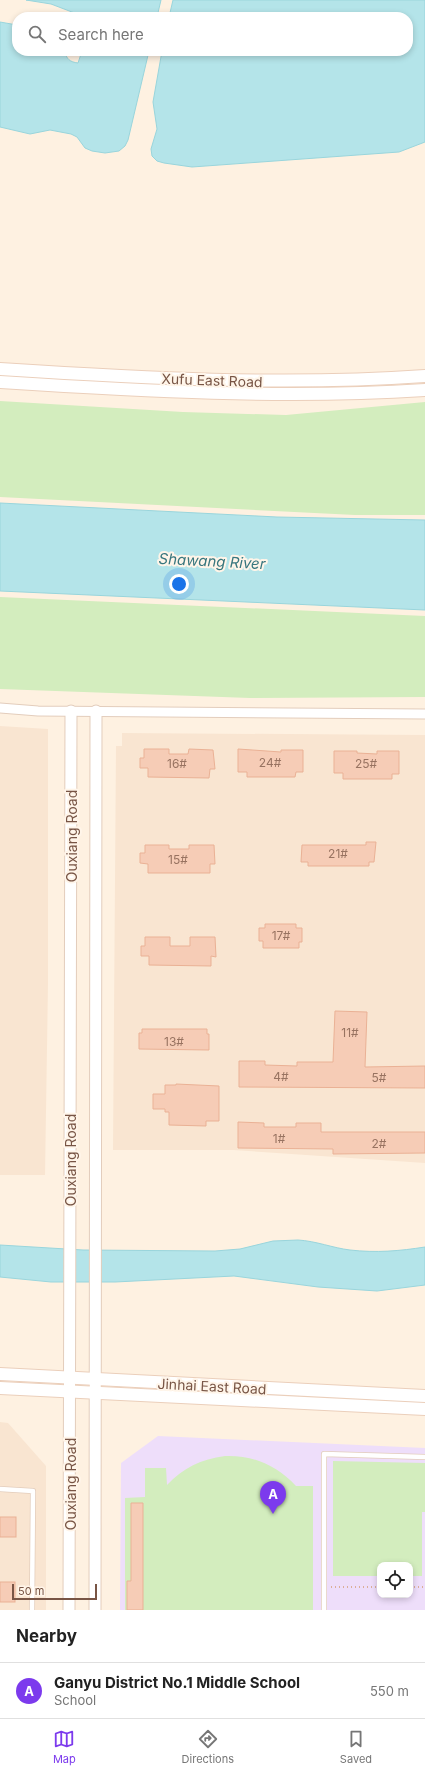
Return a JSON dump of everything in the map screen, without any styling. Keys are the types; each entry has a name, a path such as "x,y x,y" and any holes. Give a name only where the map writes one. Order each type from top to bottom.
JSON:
{"main road":[{"name":"Xufu East Road","path":"0,369 126,377 255,382 425,376"},
{"name":"Xufu East Road","path":"0,382 133,390 255,395 425,390"},
{"name":"Jinhai East Road","path":"0,1374 425,1396"},
{"name":"Jinhai East Road","path":"0,1388 425,1409"}],"street":[{"path":"0,708 71,711 425,714"},
{"name":"Ouxiang Road","path":"69,1610 71,711"},
{"name":"Ouxiang Road","path":"95,1610 96,711"}],"lane":[{"path":"324,1610 324,1454 425,1457"},
{"path":"0,1489 33,1491 32,1610"}],"path":[{"path":"324,1587 377,1587"},
{"path":"413,1587 425,1587"}],"shaded area":[{"path":"0,726 48,729 48,983 45,1175 0,1175"},
{"path":"122,733 425,735 425,1163 233,1150 113,1150 116,746 122,746"},
{"path":"0,1422 8,1423 46,1466 46,1610 0,1610"},
{"path":"158,1436 425,1448 425,1610 120,1610 121,1463"}],"green space":[{"path":"0,401 183,412 286,415 425,402 425,515 355,515 0,497"},
{"path":"0,597 425,616 425,697 250,698 0,689"},
{"path":"225,1456 245,1457 264,1463 280,1472 296,1486 313,1486 313,1610 125,1610 125,1498 145,1497 145,1468 166,1468 167,1485 179,1474 193,1465 208,1459"},
{"path":"333,1461 425,1463 425,1512 422,1512 422,1576 413,1576 413,1562 377,1562 377,1576 333,1576"}],"water":[{"path":"26,0 161,0 158,12 72,12 51,4"},
{"path":"173,0 425,0 425,142 399,152 192,167 157,161 152,156 151,149 157,129 153,102 161,56 413,56 413,12 170,12"},
{"path":"0,22 12,24 12,56 66,56 71,61 78,63 80,56 148,56 128,140 125,146 119,151 105,153 92,151 85,148 77,137 71,134 50,130 30,134 0,127"},
{"name":"Shawang River","path":"0,503 277,517 425,520 425,610 0,591"},
{"path":"298,1240 360,1251 406,1250 425,1247 425,1285 377,1291 318,1287 234,1276 115,1282 51,1282 0,1277 0,1245 83,1250 215,1251 240,1249 273,1241"}],"building":[{"path":"144,749 169,749 169,754 188,754 189,749 213,750 215,769 210,769 209,778 148,777 148,768 140,768 140,758 144,758"},
{"path":"238,749 281,752 281,750 303,750 303,772 296,772 295,777 247,777 247,772 238,772"},
{"path":"334,751 357,751 357,753 377,754 377,751 399,751 399,774 392,774 392,779 343,779 343,773 334,773"},
{"path":"366,842 376,842 374,862 369,862 369,866 308,866 308,862 301,862 302,845 366,845"},
{"path":"145,845 169,845 169,849 189,849 189,845 214,845 215,864 210,864 210,873 148,873 148,864 140,863 140,853 145,853"},
{"path":"265,924 296,924 296,928 302,928 302,942 299,942 299,948 263,948 263,941 259,941 259,928 265,928"},
{"path":"145,937 170,937 170,946 190,946 190,937 215,937 216,957 211,956 211,966 149,965 149,956 141,956 141,946 145,946"},
{"path":"335,1011 367,1012 365,1067 425,1066 425,1088 239,1087 239,1061 265,1061 265,1065 297,1066 297,1062 333,1062"},
{"path":"142,1029 207,1029 207,1034 209,1034 209,1050 139,1049 139,1033 142,1033"},
{"path":"176,1084 219,1086 219,1121 206,1121 206,1126 169,1125 169,1112 165,1112 165,1109 153,1109 153,1094 165,1094 165,1085"},
{"path":"238,1122 264,1123 264,1127 296,1127 296,1123 321,1123 321,1132 425,1132 425,1153 333,1154 333,1149 238,1148"},
{"path":"131,1503 143,1503 143,1610 127,1610 127,1581 131,1581"},
{"path":"0,1517 16,1517 16,1537 0,1537"},
{"path":"0,1582 15,1582 15,1602 0,1602"}],"place":[{"name":"Ganyu District No.1 Middle School","path":"273,1514"}]}
